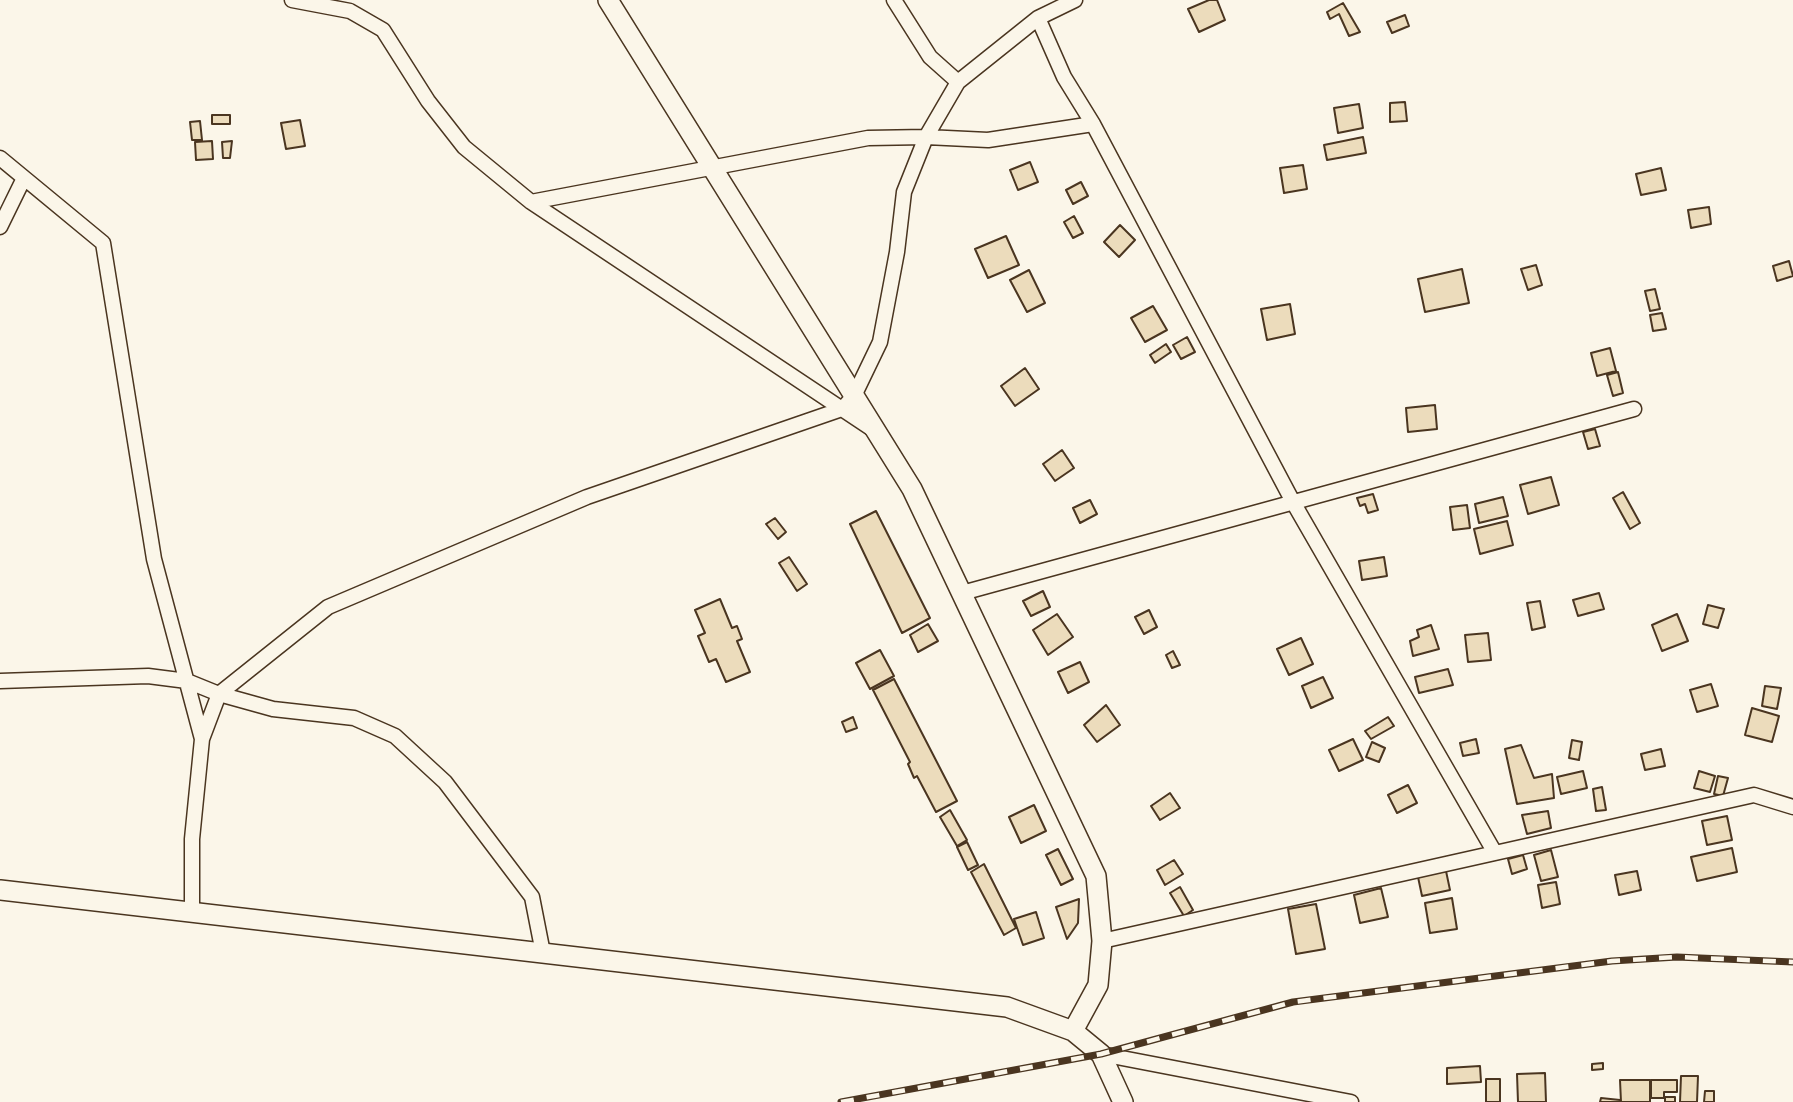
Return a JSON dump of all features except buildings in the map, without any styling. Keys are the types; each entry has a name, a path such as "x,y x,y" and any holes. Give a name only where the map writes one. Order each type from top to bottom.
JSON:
{"main road":[{"path":"608,0 712,167 848,402 876,432 912,489 1096,876 1102,941 1098,985 1073,1031"},
{"path":"0,890 1007,1006 1073,1031 1101,1054 1123,1102"}],"street":[{"path":"292,0 350,11 383,30 428,101 464,147 531,202 848,402"},
{"path":"894,0 930,57 958,82"},
{"path":"192,913 192,839 202,739 219,694 327,607 587,497 848,402 880,342 897,251 904,192 926,137 958,82 1038,18 1074,0"},
{"path":"1038,18 1064,78 1093,124 1293,502 1495,853"},
{"path":"531,202 868,138 988,140 1093,124"},
{"path":"0,158 103,243 154,559 202,739"},
{"path":"0,227 24,178"},
{"path":"962,593 1634,409"},
{"path":"0,681 148,676 187,681 219,694 273,709 354,718 395,736 445,782 532,897 543,953"},
{"path":"1102,941 1754,796 1793,807"},
{"path":"1101,1054 1313,1098 1351,1102"}],"railway":[{"path":"841,1102 1101,1054 1293,1002 1612,961 1677,957 1793,962"}]}
